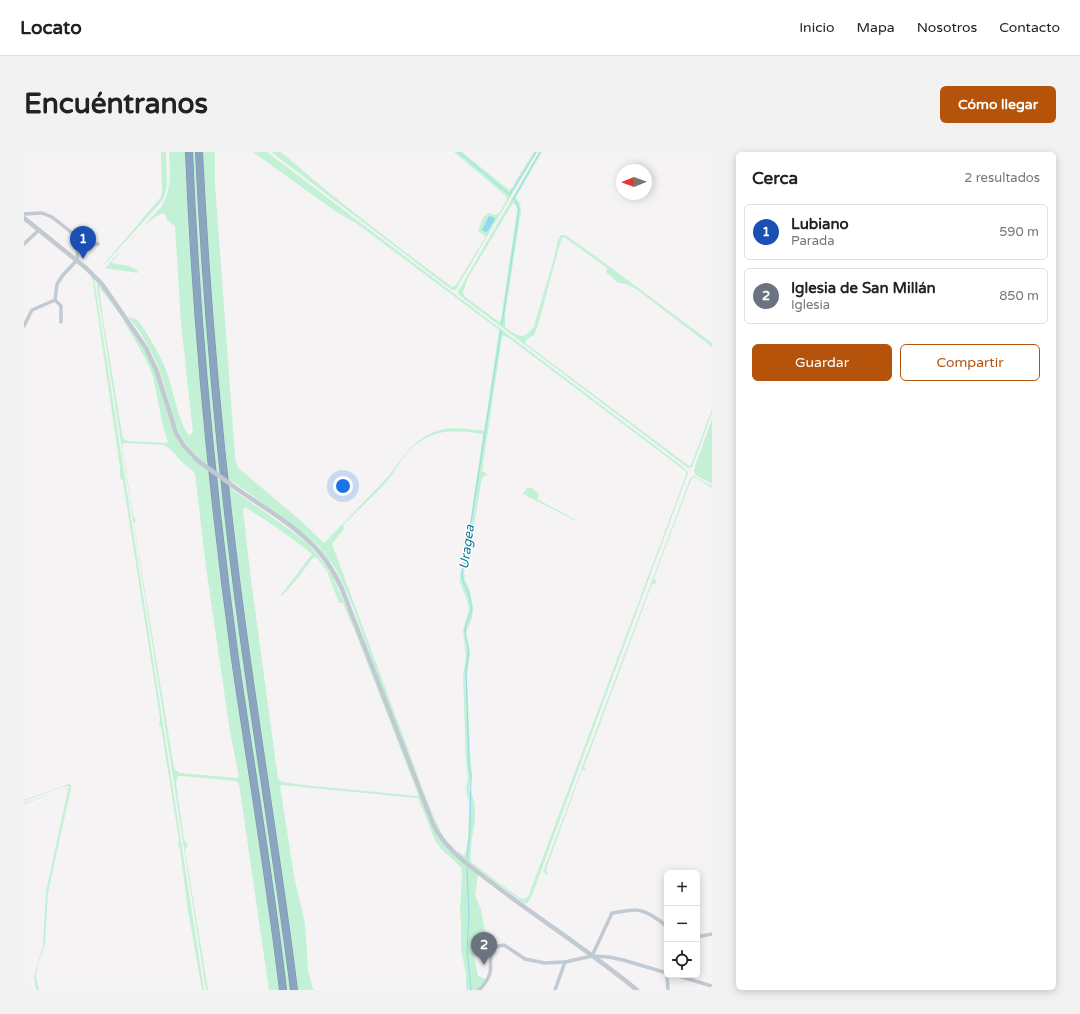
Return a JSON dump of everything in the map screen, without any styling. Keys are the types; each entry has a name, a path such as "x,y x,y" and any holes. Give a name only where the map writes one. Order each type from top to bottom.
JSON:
{"highway":[{"path":"189,152 198,299 216,497 235,658 284,990"},
{"path":"200,152 205,253 216,392 235,577 294,990"}],"street":[{"path":"24,214 42,213 52,217 76,236 78,246 77,260 57,284 55,300"},
{"path":"24,218 94,274 102,284 146,348 159,377 176,433 184,446 197,460 306,539 319,551 333,571 342,589 433,824 446,845 459,857 526,909 637,990"},
{"path":"24,244 39,230"},
{"path":"78,246 98,244"},
{"path":"55,300 61,306 61,322"},
{"path":"24,326 32,310 55,300"},
{"path":"592,956 612,913 636,910 664,924"},
{"path":"700,936 712,934"},
{"path":"480,990 487,981 490,972 490,953 494,947 504,945 525,959 546,963 565,962 592,956 623,960 664,973"},
{"path":"555,990 565,962"},
{"path":"667,978 668,990"},
{"path":"685,978 712,986"}],"green space":[{"path":"161,152 166,152 167,185 162,201 104,265 161,197"},
{"path":"169,152 185,152 198,350 217,548 234,680 264,873 280,990 269,990 239,784 236,781 178,776 176,783 184,840 188,845 185,850 208,990 206,990 97,288 97,282 99,282 140,341 157,375 173,429 187,453 198,463 197,456 189,448 179,432 162,379 151,351 128,317 137,320 140,323 156,349 166,369 182,423 189,435 193,433 181,323 175,226 166,219 166,215 163,213 150,221 138,233 161,207 165,200 170,181","holes":["99,287 121,316 145,358 153,376 163,427 168,441 167,443 128,441 123,439","124,443 164,445 195,474 206,567 230,732 239,777 236,778 180,773 175,770 134,524 136,520 133,515 122,445"]},
{"path":"191,152 197,152 213,392 292,990 286,990 223,545 204,348"},
{"path":"203,152 215,152 215,184 235,456 237,466 243,472 301,521 323,542 325,542 385,480 410,448 423,438 443,429 484,431 499,330 359,225 335,211 253,152 267,152 683,467 688,473 532,895 528,903 525,904 458,854 459,851 462,855 465,855 468,839 469,803 466,790 468,777 466,761 463,676 466,657 463,630 469,610 460,582 460,575 466,551 483,434 455,431 446,432 429,436 421,441 406,454 384,485 343,525 344,529 332,544 427,799 446,841 440,833 435,822 383,690 353,607 335,568 318,546 306,535 232,481 233,490 296,534 308,544 325,564 333,577 350,615 431,825 446,847 463,863 478,873 475,896 481,909 488,949 473,950 478,976 486,979 477,990 466,990 466,974 461,949 461,867 441,849 435,840 418,798 281,785 294,876 305,923 308,970 313,989 316,990 298,990 245,618 229,485 216,352 206,219","holes":["504,336 509,338 686,472 686,475 528,897 524,899 520,898 471,862 471,844 475,806 469,789 472,776 467,676 470,655 466,633 472,618 473,606 464,572 470,548 482,478 488,475 482,471 502,337","245,507 279,529 312,554 281,595 282,596 298,578 312,559 316,557 327,571 339,603 343,603 418,794 417,796 312,786 283,782 278,779 243,509"]},
{"path":"271,152 281,152 365,221 452,287 456,285 485,238 485,236 478,231 483,218 488,213 496,215 500,212 507,199 505,195 454,152 462,152 509,190 513,187 534,152 537,152 456,290 452,290"},
{"path":"539,152 542,152 516,197 520,203 521,211 505,315 505,327 517,335 523,336 527,334 534,326 558,240 561,235 565,235 712,343 712,347 635,288 626,284 618,283 606,272 607,268 564,237 562,238 559,247 538,325 534,335 527,339 525,343 689,466 691,465 712,409 712,413 692,467 688,468 459,295 458,292","holes":["513,203 516,205 517,210 501,319 499,322 464,296 463,291 468,278"]},
{"path":"128,242 111,263 129,266 137,270 138,273 105,268"},
{"path":"90,274 94,278 204,990 202,990 187,904 180,848 178,846 179,840 161,727 159,726 160,718 123,481 120,477 120,468 93,282"},
{"path":"712,419 712,484 696,475 694,472"},
{"path":"694,476 712,486 712,488 696,478 691,480 654,578 657,583 652,584 584,767 586,770 582,770 546,869 548,875 543,872 690,479"},
{"path":"527,488 532,488 539,494 537,499 576,521 523,494"},
{"path":"69,784 71,785 48,893 45,944 38,964 36,976 39,990 36,990 34,977 43,945 46,891 68,790 66,789 69,788 69,786 24,800"},
{"path":"55,793 24,804 24,803"}],"water":[{"path":"489,216 495,219 488,231 485,232 482,230"}],"waterway":[{"name":"Uragea","path":"459,152 510,195"},
{"path":"510,194 536,152"},
{"path":"514,198 540,152"},
{"name":"Uragea","path":"502,324 519,210 513,198"},
{"name":"Uragea","path":"467,859 470,831 471,775 469,766 466,670 469,650 465,632 466,624 472,609 462,573 501,331"},
{"name":"Uragea","path":"467,868 469,916 467,950 471,990"}],"place":[{"name":"Lubiano","path":"83,259"},
{"name":"Iglesia de San Millán","path":"484,965"}]}
